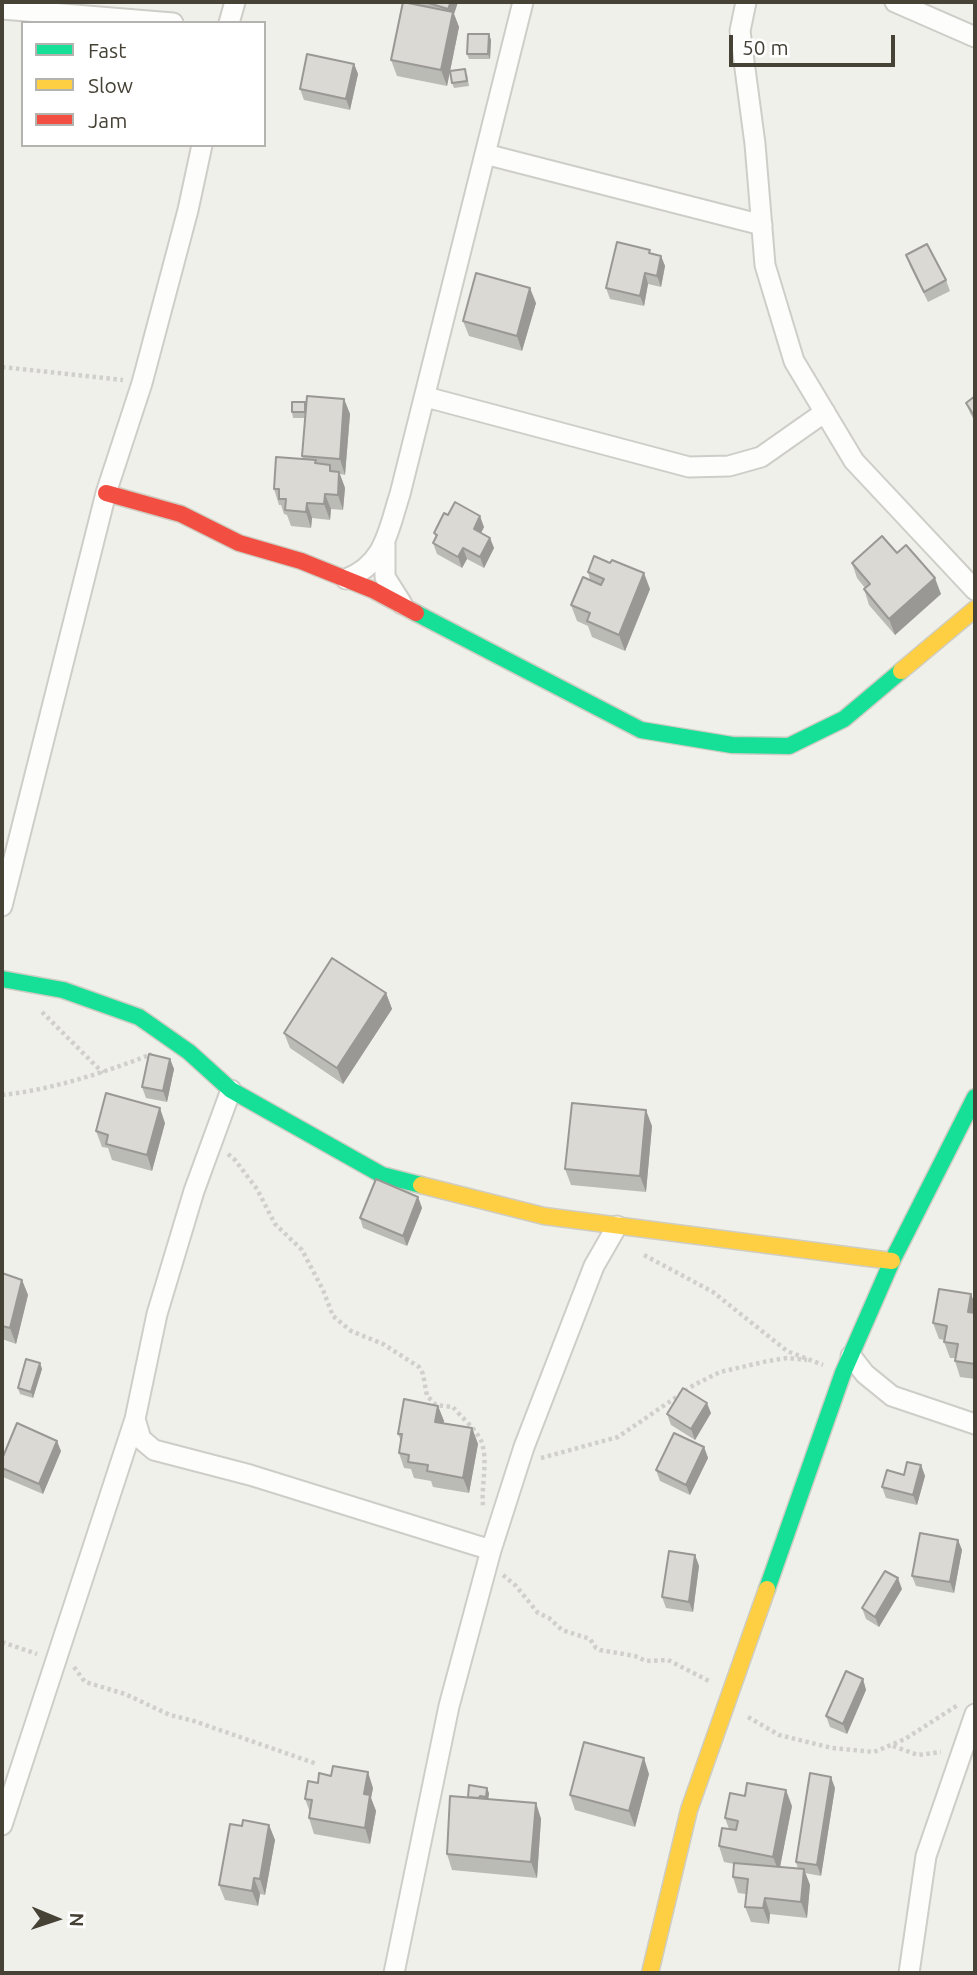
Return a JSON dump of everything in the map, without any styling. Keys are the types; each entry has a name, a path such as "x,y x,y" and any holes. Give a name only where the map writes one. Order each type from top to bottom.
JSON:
{"street":[{"path":"230,21 235,2"},
{"path":"346,579 363,572 375,559 385,540 400,495 523,2"},
{"path":"746,2 740,31 755,144 765,265 794,361 854,461 975,590"},
{"path":"895,2 975,37"},
{"path":"2,9 149,21"},
{"path":"2,906 106,493 142,383 188,210 202,147"},
{"path":"485,154 762,225"},
{"path":"426,397 689,467 729,466 761,457 825,412"},
{"path":"106,493 181,514 239,543 301,561 346,579 640,730 732,745 789,746 844,719 975,609"},
{"path":"385,540 385,577 403,606"},
{"path":"2,979 63,990 139,1017 189,1052 231,1090 382,1175 614,1232 892,1261"},
{"path":"2,1825 135,1419 157,1314 194,1191 231,1090"},
{"path":"650,1973 689,1810 847,1364 892,1261 975,1097"},
{"path":"394,1973 449,1706 489,1556 518,1464 594,1266 614,1232"},
{"path":"847,1364 865,1374 892,1396 975,1424"},
{"path":"135,1419 141,1439 154,1450 250,1475 489,1556"},
{"path":"909,1973 926,1856 964,1751 971,1707"}],"path":[{"path":"2,367 142,383"},
{"path":"41,1011 104,1073"},
{"path":"2,1095 31,1092 104,1073 155,1053"},
{"path":"212,1142 235,1160 257,1189 275,1224 302,1250 333,1316 351,1331 383,1344 419,1367 424,1374 428,1396 436,1405 453,1407 481,1441 483,1512"},
{"path":"614,1232 713,1292 760,1331 807,1360"},
{"path":"518,1464 618,1437 694,1385 720,1372 788,1358 847,1364"},
{"path":"489,1556 538,1613 549,1618 562,1630 585,1636 600,1650 635,1656 646,1661 668,1660 695,1672 728,1700 779,1735 854,1751 874,1752 892,1746 971,1707"},
{"path":"2,1642 9,1647 33,1651 46,1659 71,1664 85,1682 125,1694 170,1715 317,1764"},
{"path":"892,1746 918,1755 964,1751"}],"building":[{"path":"403,2 453,12 441,70 391,60"},
{"path":"425,2 451,2 448,9"},
{"path":"468,34 489,34 488,54 467,54"},
{"path":"307,54 354,64 346,99 300,89"},
{"path":"465,69 467,81 452,83 450,71"},
{"path":"617,242 650,250 649,253 661,256 657,276 645,273 640,296 606,288"},
{"path":"927,244 946,280 924,292 906,255"},
{"path":"476,273 530,288 517,336 463,321"},
{"path":"307,396 344,399 340,459 302,456"},
{"path":"975,396 975,417 966,403"},
{"path":"292,402 305,402 305,412 292,412"},
{"path":"276,457 316,460 315,463 330,465 330,471 339,472 338,495 325,494 324,504 307,503 306,512 285,510 286,499 279,499 279,489 274,489"},
{"path":"455,502 480,516 474,529 490,538 480,557 463,548 458,557 433,543 437,535 434,533 444,513 448,515"},
{"path":"882,536 897,553 906,545 935,578 889,619 864,589 870,584 852,563"},
{"path":"594,556 644,573 619,635 587,621 590,613 571,605 583,577 601,585 604,579 588,572"},
{"path":"332,958 386,993 337,1068 284,1033"},
{"path":"149,1054 170,1059 163,1091 142,1087"},
{"path":"106,1093 160,1108 147,1155 106,1144 108,1135 96,1131"},
{"path":"572,1103 646,1110 640,1176 565,1169"},
{"path":"376,1179 418,1197 403,1236 360,1218"},
{"path":"2,1273 22,1280 10,1328 2,1326"},
{"path":"939,1289 971,1294 968,1312 975,1313 975,1364 955,1361 958,1344 944,1342 947,1326 933,1323"},
{"path":"26,1359 40,1363 31,1392 18,1388"},
{"path":"683,1388 707,1403 691,1429 667,1414"},
{"path":"404,1399 438,1406 435,1422 472,1428 463,1478 427,1471 428,1465 408,1462 409,1455 399,1453 402,1434 398,1434"},
{"path":"17,1423 57,1441 39,1484 2,1468 2,1459"},
{"path":"674,1433 704,1447 686,1485 656,1470"},
{"path":"907,1462 921,1465 913,1495 882,1487 887,1470 904,1475"},
{"path":"920,1533 958,1540 950,1582 912,1576"},
{"path":"669,1551 695,1555 689,1602 662,1597"},
{"path":"885,1571 898,1578 875,1617 862,1608"},
{"path":"846,1671 863,1679 843,1724 826,1716"},
{"path":"584,1742 644,1758 629,1811 570,1795"},
{"path":"333,1766 368,1772 364,1794 370,1795 365,1828 309,1818 312,1800 305,1799 308,1781 318,1783 319,1773 331,1776"},
{"path":"810,1773 831,1777 817,1865 796,1862"},
{"path":"747,1783 786,1790 773,1857 719,1846 722,1828 736,1830 738,1821 725,1818 730,1793 745,1796"},
{"path":"469,1785 487,1788 486,1797 468,1797"},
{"path":"450,1796 536,1803 531,1862 447,1854"},
{"path":"243,1820 269,1825 260,1879 254,1878 252,1891 219,1885 230,1824 242,1826"},
{"path":"734,1863 804,1869 801,1902 765,1898 763,1908 745,1907 748,1879 733,1877"}],"traffic: fast":[{"path":"416,613 641,730 732,745 789,746 844,719 901,671"},
{"path":"2,979 63,990 139,1017 189,1052 231,1090 382,1175 421,1185"},
{"path":"767,1589 843,1373 892,1261 975,1097"}],"traffic: slow":[{"path":"901,671 975,609"},
{"path":"421,1185 544,1216 892,1261"},
{"path":"650,1973 689,1810 767,1589"}],"traffic: jam":[{"path":"106,493 181,514 239,543 301,561 373,590 416,613"}]}
